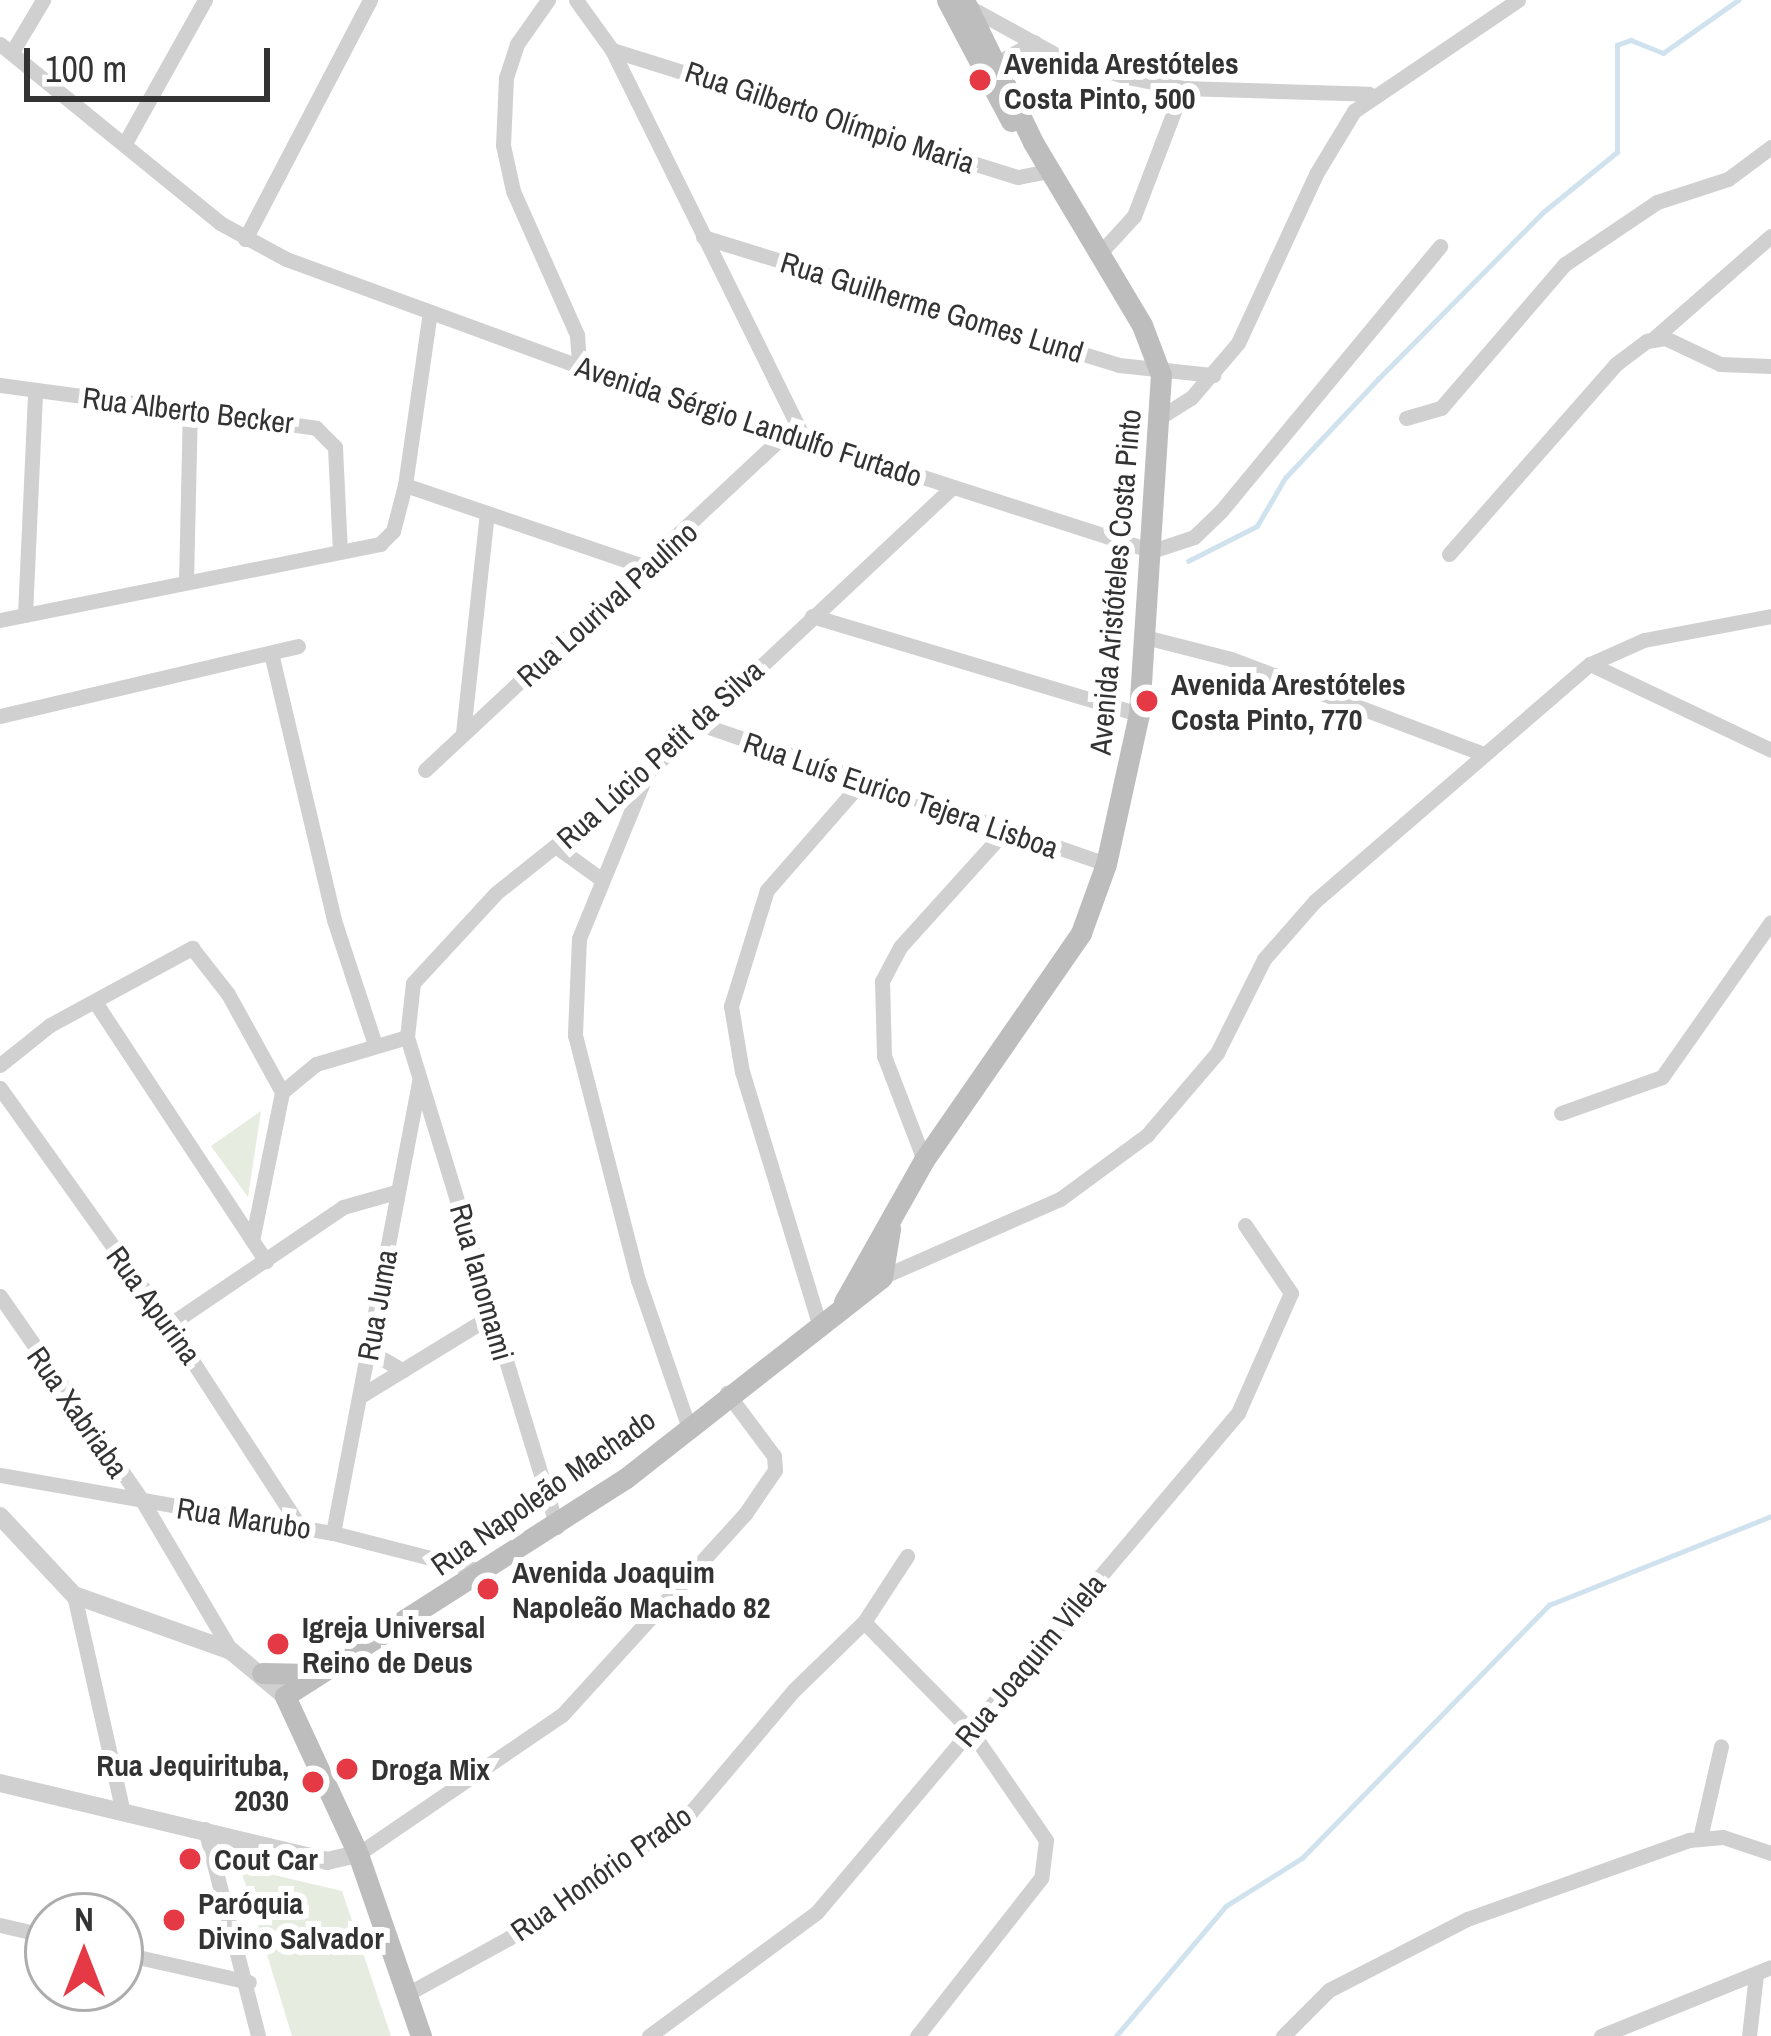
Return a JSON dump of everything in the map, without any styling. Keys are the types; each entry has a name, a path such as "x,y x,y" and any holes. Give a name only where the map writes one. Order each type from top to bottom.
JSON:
{"main road":[{"name":"Avenida Aristóteles Costa Pinto","path":"844,1302 924,1160 1065,963 1106,864 1139,714 1162,416 1161,375 1100,253 988,67 960,6"},
{"name":"Avenida Aristóteles Costa Pinto","path":"881,1276 892,1211"},
{"name":"Rua Napoleão Machado","path":"285,1696 557,1527 818,1320 881,1276"},
{"path":"262,1673 325,1672"},
{"path":"285,1696 358,1854 421,2036"}],"street":[{"path":"6,48 43,0"},
{"path":"125,143 205,0"},
{"path":"245,238 370,0"},
{"path":"548,0 517,44 506,77 502,145 513,191 577,335 579,366"},
{"path":"576,0 612,50 806,440"},
{"path":"928,0 960,6 1093,69 1183,88 1369,94"},
{"path":"1162,416 1213,375 1247,326 1316,173 1369,94 1518,0"},
{"path":"988,67 1034,42"},
{"name":"Avenida Sérgio Landulfo Furtado","path":"6,48 245,238 579,366 1152,551"},
{"name":"Rua Gilberto Olímpio Maria","path":"612,50 1018,177 1048,171"},
{"path":"1100,253 1134,216 1183,88"},
{"path":"1406,418 1441,408 1565,264 1657,202 1728,179 1771,147"},
{"path":"1449,554 1616,364 1652,340 1771,236"},
{"name":"Rua Guilherme Gomes Lund","path":"703,237 1161,375 1213,375"},
{"path":"1152,551 1194,537 1221,511 1440,246"},
{"path":"0,620 340,552 388,538 405,485 430,312"},
{"path":"1652,340 1665,338 1720,364 1771,366"},
{"name":"Rua Alberto Becker","path":"0,386 296,422 326,435 337,461 340,552"},
{"path":"25,614 35,391"},
{"path":"186,582 190,410"},
{"name":"Rua Lourival Paulino","path":"425,770 785,434"},
{"path":"405,485 643,566"},
{"name":"Rua Lúcio Petit da Silva","path":"407,1037 408,998 426,962 496,893 648,772 951,488"},
{"path":"464,733 487,513"},
{"path":"812,616 1139,714"},
{"path":"881,1276 1060,1199 1134,1146 1217,1053 1276,945 1346,870 1590,664 1644,640 1771,616"},
{"path":"1145,638 1231,659 1481,753"},
{"path":"0,716 298,646"},
{"path":"271,652 334,920 375,1045"},
{"path":"1590,664 1771,750"},
{"name":"Rua Luís Eurico Tejera Lisboa","path":"697,723 860,784 1106,864"},
{"path":"648,772 579,938 581,1073 688,1425"},
{"path":"818,1320 747,1091 731,1006 766,890 860,784"},
{"path":"924,1160 884,1056 882,981 900,947 1004,832"},
{"path":"558,848 601,879"},
{"path":"1561,1113 1662,1077 1771,922"},
{"path":"0,1065 50,1025 97,1005 192,948 228,994 282,1092"},
{"path":"97,1005 266,1261"},
{"path":"253,1236 282,1092 316,1064 407,1037"},
{"name":"Rua Ianomami","path":"407,1037 557,1527"},
{"name":"Rua Juma","path":"333,1532 420,1078"},
{"name":"Rua Apurina","path":"0,1088 170,1325 300,1527"},
{"path":"170,1325 343,1207 396,1192"},
{"name":"Rua Joaquim Vilela","path":"649,2036 807,1922 1254,1389 1291,1293 1246,1225"},
{"name":"Rua Xabriaba","path":"0,1296 143,1502 231,1651"},
{"path":"362,1395 494,1313"},
{"path":"369,1351 403,1371"},
{"path":"0,1783 327,1861 358,1854 562,1715 745,1514 775,1470 774,1456 760,1427 727,1393"},
{"name":"Rua Marubo","path":"0,1475 333,1532 486,1573"},
{"path":"0,1516 74,1595 231,1651 285,1696"},
{"name":"Rua Honório Prado","path":"406,1994 509,1938 690,1813 794,1690 863,1622 907,1556"},
{"path":"74,1595 123,1812"},
{"path":"863,1622 971,1731 1042,1829 1045,1866 917,2036"},
{"path":"1700,1838 1721,1746"},
{"path":"205,1829 249,1982 258,2036"},
{"path":"1283,2036 1329,1990 1402,1948 1700,1838 1771,1853"},
{"path":"144,1958 249,1982"},
{"path":"1601,2036 1764,1971"},
{"path":"1749,2036 1764,1971"}],"shaded area":[{"path":"261,1111 248,1197 211,1146"},
{"path":"240,1867 342,1891 391,2036 292,2036"}],"waterway":[{"path":"1188,561 1257,526 1285,478 1378,379 1542,213 1617,152 1617,45 1631,40 1663,53 1738,0"},
{"path":"1116,2036 1226,1906 1302,1858 1549,1605 1771,1516"}],"place":[{"name":"Avenida Arestóteles Costa Pinto, 500","path":"980,80"},
{"name":"Avenida Arestóteles Costa Pinto, 770","path":"1147,701"},
{"name":"Avenida Joaquim Napoleão Machado 82","path":"488,1589"},
{"name":"Igreja Universal Reino de Deus","path":"278,1644"},
{"name":"Droga Mix","path":"347,1769"},
{"name":"Rua Jequirituba, 2030","path":"313,1782"},
{"name":"Cout Car","path":"190,1859"},
{"name":"Paróquia Divino Salvador","path":"174,1920"}]}
